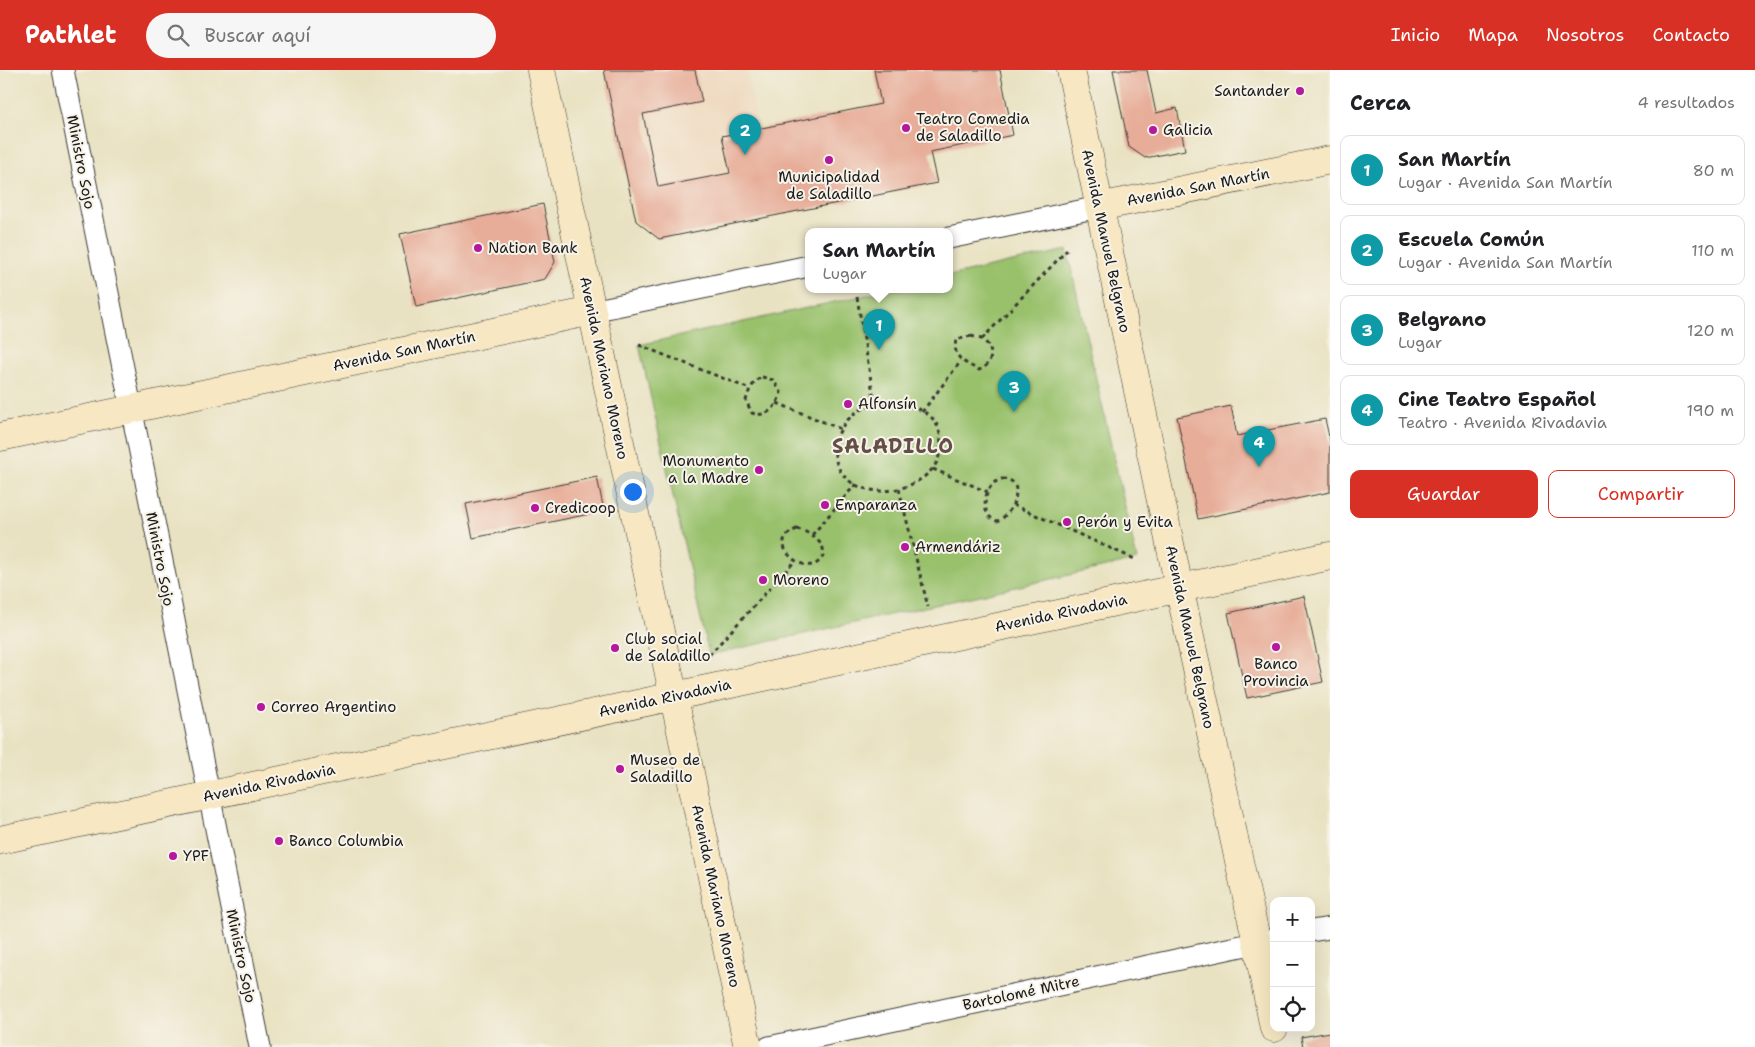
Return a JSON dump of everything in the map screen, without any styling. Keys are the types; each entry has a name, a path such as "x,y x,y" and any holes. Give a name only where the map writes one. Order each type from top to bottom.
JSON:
{"main road":[{"name":"Avenida Mariano Moreno","path":"541,70 748,1047"},
{"name":"Avenida Manuel Belgrano","path":"1071,70 1179,587 1265,941 1270,989"},
{"name":"Avenida San Martín","path":"1099,207 1330,160"},
{"name":"Avenida San Martín","path":"0,436 592,311"},
{"name":"Avenida Rivadavia","path":"0,840 1330,556"},
{"name":"Avenida Manuel Belgrano","path":"1275,1032 1278,1047"}],"street":[{"name":"Ministro Sojo","path":"63,70 260,1047"},
{"name":"Avenida San Martín","path":"953,237 1099,207"},
{"name":"Avenida San Martín","path":"592,311 805,267"},
{"path":"1315,931 1330,928"},
{"name":"Bartolomé Mitre","path":"769,1047 1265,941"}],"path":[{"path":"982,339 1067,250"},
{"path":"857,297 874,405"},
{"path":"971,336 982,339 990,346 992,354 985,368 979,370 962,361 954,348 956,340 971,336"},
{"path":"640,345 750,389"},
{"path":"922,412 962,361"},
{"path":"768,377 778,386 781,392 777,403 770,411 759,415 752,413 746,401 750,389 758,379 768,377"},
{"path":"777,403 841,429"},
{"path":"886,403 907,405 932,418 938,427 940,451 938,460 933,469 921,479 899,489 871,490 847,479 838,470 834,459 835,441 841,429 855,413 874,405 886,403"},
{"path":"933,469 988,492"},
{"path":"1008,479 1014,482 1016,493 1013,505 1001,520 992,520 985,508 988,492 995,482 1008,479"},
{"path":"812,535 856,484"},
{"path":"899,489 928,607"},
{"path":"1013,505 1138,560"},
{"path":"797,529 806,530 819,540 822,548 820,560 813,566 805,566 796,560 788,555 784,547 784,537 789,532 797,529"},
{"path":"709,655 796,560"}],"shaded area":[{"path":"604,70 746,70 776,214 659,239 636,221"}],"green space":[{"path":"1067,250 1137,560 709,655 639,345 875,293 953,293 953,275"}],"building":[{"path":"604,70 695,70 702,102 643,114 658,187 730,173 722,136 881,104 874,70 1000,70 1013,135 930,152 937,183 659,239 636,221"},
{"name":"Galicia","path":"1113,70 1147,70 1156,113 1177,108 1185,150 1145,158 1129,147"},
{"name":"Nation Bank","path":"543,204 555,262 545,279 416,307 400,234"},
{"path":"1231,406 1237,436 1325,419 1330,441 1330,492 1198,519 1177,417"},
{"name":"Credicoop","path":"597,477 604,511 473,538 466,504"},
{"name":"Banco Provincia","path":"1304,596 1323,682 1247,698 1228,613"},
{"path":"1330,1032 1330,1047 1303,1047 1301,1037"}],"place":[{"name":"Santander","path":"1300,91"},
{"name":"Teatro Comedia de Saladillo","path":"906,128"},
{"name":"Galicia","path":"1153,130"},
{"name":"Escuela Común","path":"745,155"},
{"name":"Municipalidad de Saladillo","path":"829,160"},
{"name":"Nation Bank","path":"478,248"},
{"name":"San Martín","path":"879,350"},
{"name":"Alfonsín","path":"848,404"},
{"name":"Belgrano","path":"1014,412"},
{"name":"Cine Teatro Español","path":"1259,467"},
{"name":"Monumento a la Madre","path":"759,470"},
{"name":"Emparanza","path":"825,505"},
{"name":"Credicoop","path":"535,508"},
{"name":"Perón y Evita","path":"1067,522"},
{"name":"Armendáriz","path":"905,547"},
{"name":"Moreno","path":"763,580"},
{"name":"Banco Provincia","path":"1276,647"},
{"name":"Club social de Saladillo","path":"615,648"},
{"name":"Correo Argentino","path":"261,707"},
{"name":"Museo de Saladillo","path":"620,769"},
{"name":"Banco Columbia","path":"279,841"},
{"name":"YPF","path":"173,856"}],"district":[{"name":"SALADILLO","path":"893,446"}]}
